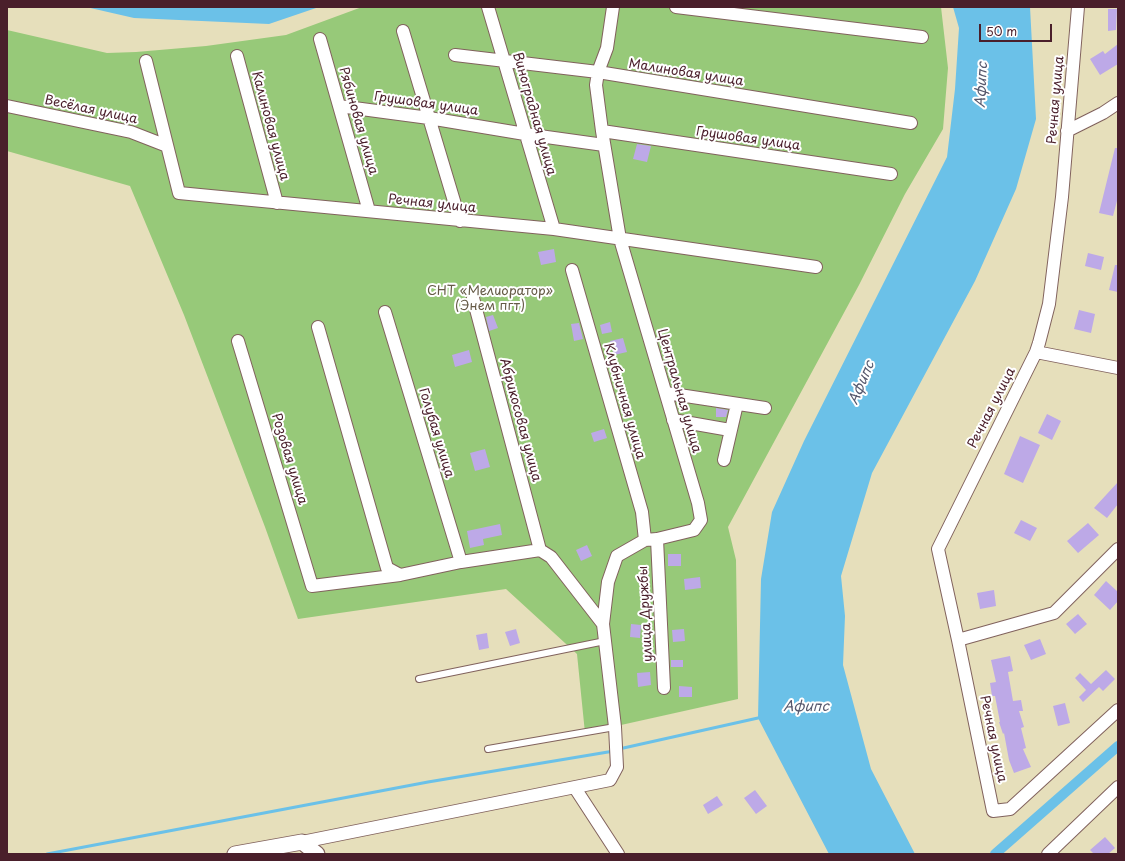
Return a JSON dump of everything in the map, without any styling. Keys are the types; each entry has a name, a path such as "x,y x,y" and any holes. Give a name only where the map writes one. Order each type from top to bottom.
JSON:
{"street":[{"name":"Виноградная улица","path":"488,7 554,229"},
{"name":"Центральная улица","path":"575,788 610,780 616,767 614,727 604,624 608,582 616,556 651,539 694,530 701,520 698,503 620,239 602,132 596,85 598,72 607,48 613,7"},
{"path":"676,7 922,37"},
{"name":"Речная улица","path":"1078,7 1062,197 1049,304 1036,352 938,549 993,811 1010,809 1118,710"},
{"path":"403,31 460,221"},
{"name":"Рябиновая улица","path":"320,39 369,211"},
{"name":"Малиновая улица","path":"455,55 598,72 911,123"},
{"name":"Калиновая улица","path":"237,56 277,203"},
{"name":"Речная улица","path":"146,61 179,193 554,229 816,268"},
{"path":"1067,131 1103,113 1118,103"},
{"name":"Весёлая улица","path":"7,106 131,132 167,146"},
{"name":"Грушовая улица","path":"339,106 429,118 525,134 604,144"},
{"name":"Грушовая улица","path":"602,132 891,174"},
{"name":"Клубничная улица","path":"572,270 651,539"},
{"name":"Абрикосовая улица","path":"473,298 540,550"},
{"name":"Голубая улица","path":"385,312 461,562"},
{"path":"318,327 387,568 400,575 461,562 540,550 551,557 604,624"},
{"name":"Розовая улица","path":"238,340 312,586 400,575"},
{"path":"1036,352 1118,368"},
{"path":"666,393 765,408"},
{"path":"724,460 737,404"},
{"path":"674,420 730,430"},
{"name":"улица Дружбы","path":"651,539 664,688"},
{"path":"958,640 1054,613 1118,549"},
{"path":"1048,854 1118,787"},
{"path":"235,854 575,788 618,854"},
{"path":"302,842 317,854"}],"lane":[{"path":"419,679 605,641"},
{"path":"488,749 614,727"}],"green space":[{"name":"СНТ «Мелиоратор» (Энем пгт)","path":"362,7 941,7 948,68 943,129 905,194 859,285 728,527 736,560 738,699 585,733 577,654 506,589 298,619 265,527 184,315 130,186 7,151 7,30 107,53 136,52 206,46 286,35"}],"water":[{"path":"86,7 319,7 269,24 134,18"},
{"name":"Афипс","path":"953,7 1030,7 1036,119 1016,189 975,281 872,473 841,576 845,616 843,665 871,769 915,854 829,854 758,718 761,579 772,512 804,441 947,157 955,89 959,28"}],"building":[{"path":"1108,9 1117,9 1116,30 1108,31"},
{"path":"1118,44 1118,64 1100,75 1090,59 1103,51 1105,54"},
{"path":"637,144 651,146 647,162 633,159"},
{"path":"1115,148 1118,148 1118,197 1113,216 1099,213"},
{"path":"554,249 556,262 541,265 538,252"},
{"path":"1088,253 1104,257 1101,270 1085,266"},
{"path":"1115,265 1118,265 1118,292 1109,290"},
{"path":"1079,310 1095,314 1091,333 1074,329"},
{"path":"493,315 498,328 489,331 486,317"},
{"path":"610,322 612,332 602,334 600,325"},
{"path":"579,323 583,339 574,341 571,324"},
{"path":"623,338 627,352 614,355 610,341"},
{"path":"469,350 472,362 455,367 452,355"},
{"path":"716,408 728,410 726,417 716,417"},
{"path":"1047,414 1061,421 1052,440 1038,433"},
{"path":"604,429 607,438 594,442 591,433"},
{"path":"1020,436 1040,445 1023,483 1004,474"},
{"path":"485,449 490,467 475,471 470,453"},
{"path":"1118,482 1118,504 1107,518 1094,508"},
{"path":"1021,520 1037,528 1030,541 1014,533"},
{"path":"1088,523 1099,535 1078,553 1067,541"},
{"path":"500,524 502,535 483,539 484,545 470,548 467,531"},
{"path":"587,545 592,556 581,561 576,550"},
{"path":"668,554 681,554 681,566 668,566"},
{"path":"700,577 701,588 685,590 684,579"},
{"path":"1106,581 1118,592 1118,601 1110,610 1094,595"},
{"path":"994,590 996,606 980,609 977,593"},
{"path":"1078,614 1087,624 1075,634 1066,624"},
{"path":"631,624 641,625 640,638 630,637"},
{"path":"516,629 520,643 510,646 505,632"},
{"path":"684,629 685,641 673,642 672,630"},
{"path":"487,633 489,648 479,650 476,635"},
{"path":"1040,639 1046,654 1031,660 1024,645"},
{"path":"1010,656 1013,671 1008,672 1013,701 1021,700 1023,711 1019,711 1024,727 1021,728 1026,748 1023,749 1031,767 1014,773 1009,760 1004,733 1003,734 999,722 995,696 992,696 990,683 996,682 991,660"},
{"path":"671,660 683,660 683,667 671,667"},
{"path":"1106,670 1115,679 1103,691 1099,687 1083,702 1079,697 1086,690 1075,678 1080,673 1091,684"},
{"path":"650,672 651,685 638,687 637,673"},
{"path":"679,686 692,687 692,697 679,697"},
{"path":"1065,703 1070,723 1058,726 1053,706"},
{"path":"755,790 767,806 756,814 744,798"},
{"path":"717,796 723,805 708,814 703,805"},
{"path":"1105,837 1115,848 1108,854 1094,854 1090,850"}],"waterway":[{"path":"619,749 758,718"},
{"path":"995,854 1118,746"},
{"path":"47,854 428,782 614,751"}]}
